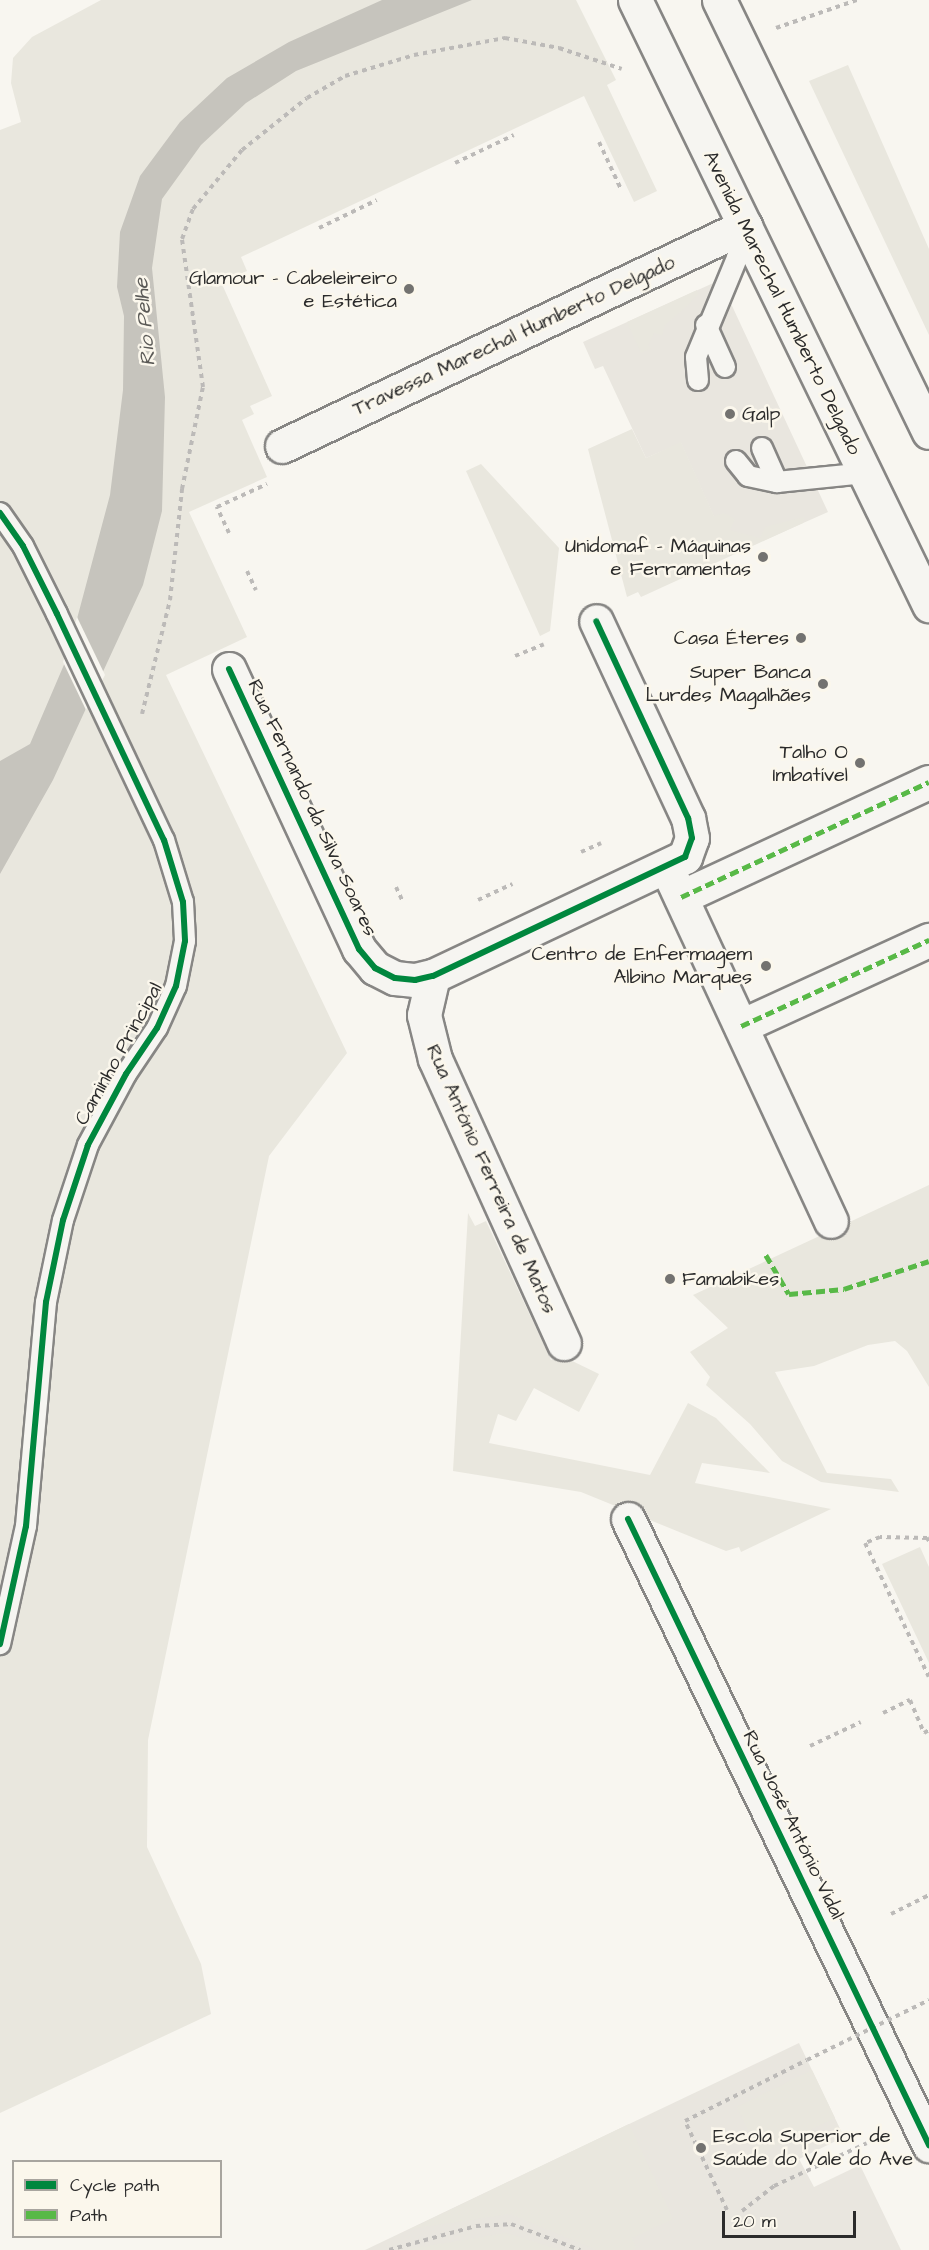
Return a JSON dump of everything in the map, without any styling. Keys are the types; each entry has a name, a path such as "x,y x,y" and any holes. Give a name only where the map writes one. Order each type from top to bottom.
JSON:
{"street":[{"name":"Avenida Marechal Humberto Delgado","path":"634,0 929,605"},
{"path":"719,0 929,432"},
{"name":"Travessa Marechal Humberto Delgado","path":"282,446 745,226"},
{"path":"596,621 688,819 692,838 674,882 831,1221"},
{"name":"Rua Fernando da Silva Soares","path":"229,669 359,949 375,968 395,978 416,980 433,976"},
{"path":"433,976 929,782"},
{"path":"741,1026 929,940"},
{"name":"Rua António Ferreira de Matos","path":"433,976 424,1015 435,1059 564,1343"},
{"name":"Rua José António Vidal","path":"628,1519 929,2145"}],"lane":[{"path":"698,380 696,357 706,325 724,291 745,226"},
{"path":"706,325 725,367"},
{"path":"762,448 777,482"},
{"path":"736,461 748,476 777,482 865,473"},
{"name":"Caminho Principal","path":"0,513 22,546 57,614 130,762 164,840 183,902 185,941 176,986 157,1028 126,1074 88,1145 63,1220 46,1302 26,1526 0,1644"}],"path":[{"path":"769,30 857,0"},
{"path":"130,762 170,600 182,489 203,387 182,239 193,209 242,150 307,98 345,76 414,55 505,38 559,48 622,69"},
{"path":"455,163 514,135"},
{"path":"598,142 620,187"},
{"path":"320,228 377,200"},
{"path":"229,533 217,507 270,483"},
{"path":"247,571 256,590"},
{"path":"515,656 544,644"},
{"path":"581,852 601,843"},
{"path":"478,900 513,884"},
{"path":"396,886 402,900"},
{"path":"929,1541 927,1538 880,1537 865,1543 929,1677"},
{"path":"883,1713 910,1700 924,1733 929,1730"},
{"path":"810,1746 861,1722"},
{"path":"891,1914 929,1895"},
{"path":"727,2210 685,2121 929,2000"},
{"path":"742,2211 774,2186 867,2143"},
{"path":"389,2250 476,2226 511,2223 580,2250"}],"shaded area":[{"path":"101,0 576,0 616,80 607,85 657,191 634,202 584,96 241,257 247,271 221,282 272,396 250,406 254,414 242,420 267,477 189,512 247,637 166,675 347,1053 269,1156 148,1740 147,1847 201,1964 211,2014 0,2113 0,130 21,122 11,83 13,58 32,37"},
{"path":"848,65 929,249 929,335 809,81"},
{"path":"720,280 828,512 731,555 681,443 646,458 603,366 595,369 583,342"},
{"path":"697,290 698,294 689,304 665,325 662,335 654,333 648,346 652,348 641,353 627,322"},
{"path":"632,429 646,458 681,442 714,516 724,513 735,519 730,530 760,538 765,527 804,517 803,523 641,597 638,592 627,597 588,449"},
{"path":"481,464 559,548 550,631 540,636 466,471"},
{"path":"929,1185 929,1387 907,1351 895,1341 868,1345 814,1366 775,1372 827,1473 891,1479 899,1492 821,1482 782,1461 750,1424 706,1385 710,1377 690,1352 728,1328 693,1295"},
{"path":"468,1213 475,1226 486,1221 551,1360 562,1356 599,1374 579,1412 534,1388 516,1421 498,1414 489,1443 650,1475 688,1403 716,1418 770,1473 702,1463 695,1483 831,1509 741,1552 739,1547 726,1551 581,1492 453,1471"},
{"path":"920,1547 929,1567 929,1663 882,1564"},
{"name":"Escola Superior de Saúde do Vale do Ave","path":"799,2043 844,2137 799,2159 814,2187 860,2165 901,2250 365,2250"},
{"path":"812,2070 835,2118 759,2154 737,2107"},
{"path":"629,2124 673,2219 632,2238 636,2248 632,2250 597,2250 510,2214 410,2229"},
{"path":"506,2233 561,2250 407,2250 409,2249"}],"water":[{"name":"Rio Pelhe","path":"382,0 472,0 296,71 246,103 201,145 162,199 152,268 165,397 162,511 143,585 53,780 0,874 0,761 30,744 66,660 110,495 123,390 124,316 117,287 120,232 140,176 180,122 227,78 289,42"}],"pier":[{"path":"77,617 105,675 86,710 63,662"}],"marked path":[{"path":"681,897 929,782"},
{"path":"741,1026 929,940"},
{"path":"766,1255 789,1294 844,1289 929,1261"}],"cycle path":[{"path":"0,513 23,546 164,840 183,902 185,941 176,986 157,1028 126,1074 88,1145 63,1220 46,1302 26,1526 0,1644"},
{"path":"229,669 359,949 375,968 395,978 415,980 433,976 685,857 692,838 688,818 596,621"},
{"path":"628,1519 929,2145"}],"place":[{"name":"Glamour - Cabeleireiro e Estética","path":"409,289"},
{"name":"Galp","path":"730,414"},
{"name":"Unidomaf - Máquinas e Ferramentas","path":"763,557"},
{"name":"Casa Éteres","path":"801,638"},
{"name":"Super Banca Lurdes Magalhães","path":"823,684"},
{"name":"Talho O Imbatível","path":"860,763"},
{"name":"Centro de Enfermagem Albino Marques","path":"766,966"},
{"name":"Famabikes","path":"670,1279"},
{"name":"Escola Superior de Saúde do Vale do Ave","path":"701,2148"}]}
